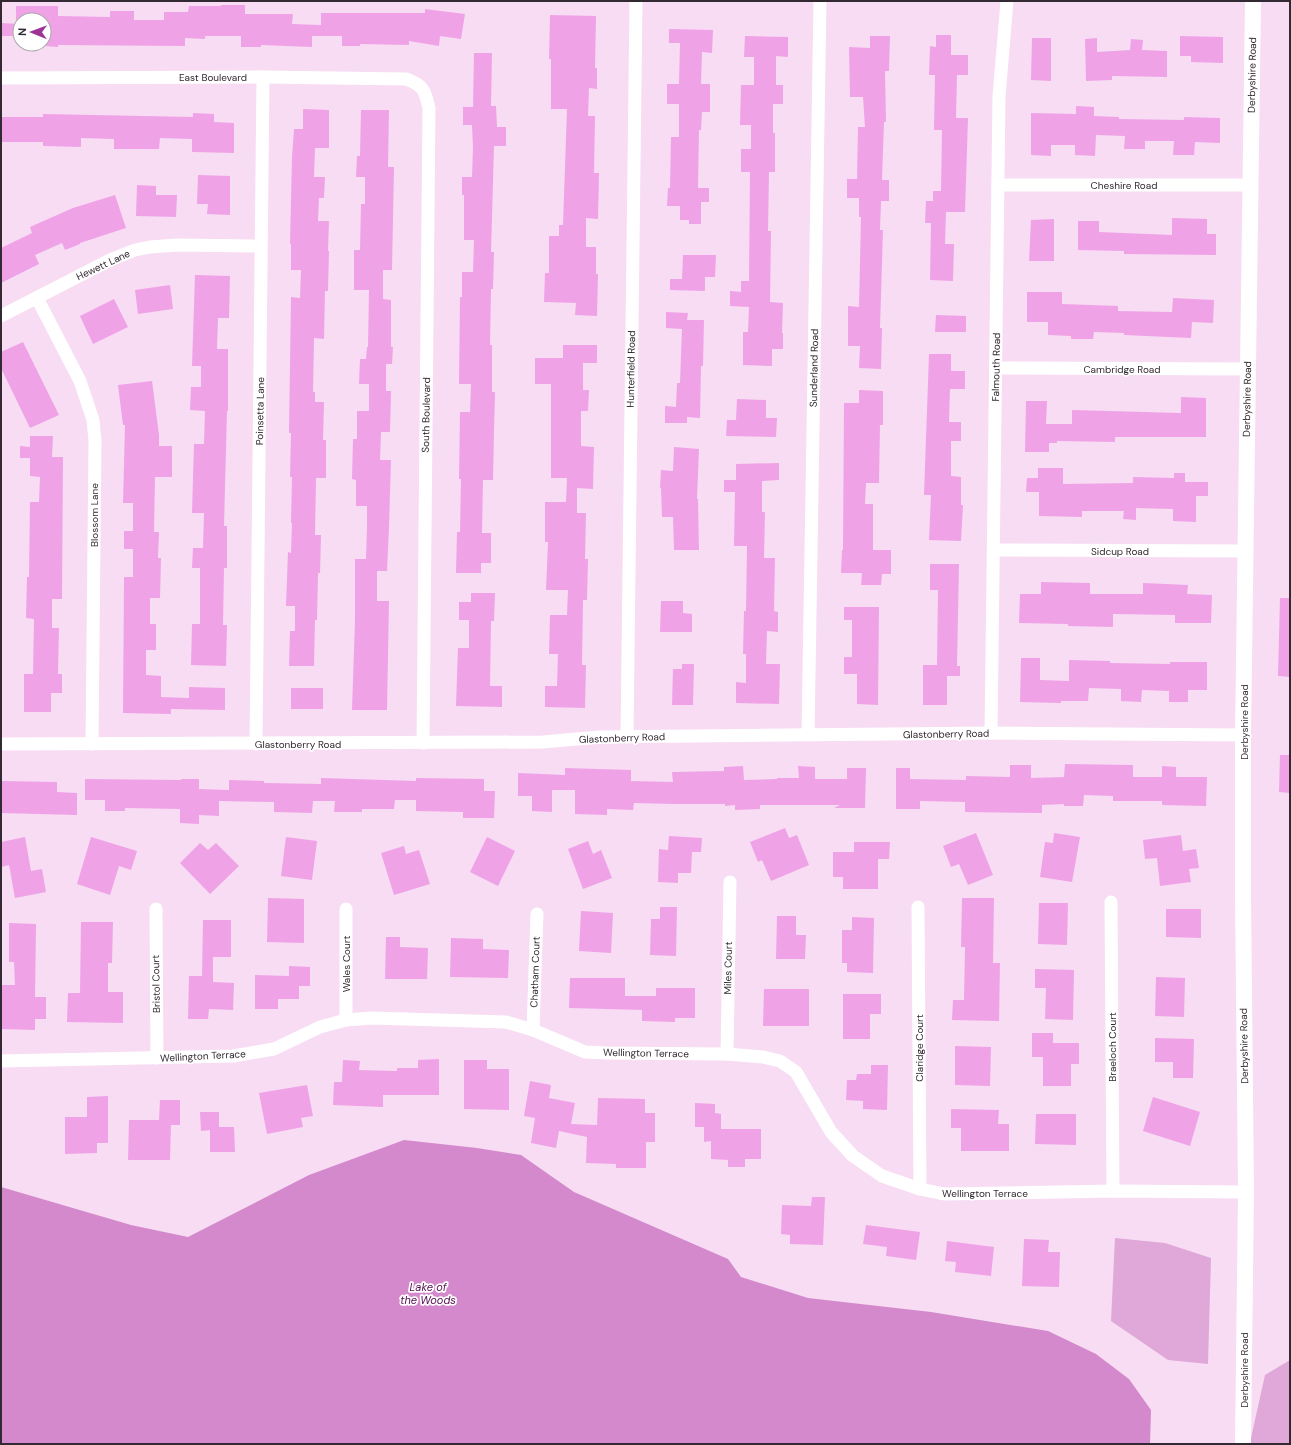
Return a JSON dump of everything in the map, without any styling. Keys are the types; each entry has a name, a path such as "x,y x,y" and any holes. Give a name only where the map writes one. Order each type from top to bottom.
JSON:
{"street":[{"name":"Hunterfield Road","path":"626,737 636,1"},
{"name":"Sunderland Road","path":"808,735 820,1"},
{"name":"Falmouth Road","path":"991,733 999,96 1008,1"},
{"name":"Derbyshire Road","path":"1243,1444 1246,1192 1243,735 1253,1"},
{"name":"East Boulevard","path":"1,78 263,77 406,79 416,82 423,88"},
{"name":"Poinsetta Lane","path":"256,744 263,77"},
{"name":"South Boulevard","path":"423,88 429,108 423,743"},
{"name":"Cheshire Road","path":"998,185 1250,185"},
{"name":"Hewett Lane","path":"1,316 110,260 136,250 150,247 177,245 261,246"},
{"name":"Blossom Lane","path":"37,298 80,381 93,420 95,441 92,744"},
{"name":"Cambridge Road","path":"996,368 1248,369"},
{"name":"Sidcup Road","path":"994,550 1245,551"},
{"name":"Glastonberry Road","path":"1,744 543,742 599,737 991,733 1243,735"},
{"name":"Miles Court","path":"727,1054 730,882"},
{"name":"Braeloch Court","path":"1111,902 1113,1191"},
{"name":"Claridge Court","path":"918,907 920,1189"},
{"name":"Bristol Court","path":"156,909 157,1058"},
{"name":"Wales Court","path":"346,909 346,1020"},
{"name":"Chatham Court","path":"533,1030 537,914"},
{"name":"Wellington Terrace","path":"1,1061 233,1056 274,1049 320,1027 346,1020 372,1018 506,1022 533,1030 585,1052 727,1054 780,1061 796,1072 831,1132 853,1156 882,1176 920,1189 944,1194 1113,1191 1246,1192"}],"shaded area":[{"path":"1115,1238 1165,1243 1211,1258 1208,1364 1168,1360 1111,1321"},
{"path":"1290,1360 1290,1444 1251,1444 1265,1375"}],"water":[{"name":"Lake of the Woods","path":"404,1140 477,1148 521,1155 574,1192 728,1259 741,1277 808,1298 931,1312 1048,1331 1096,1354 1129,1379 1151,1410 1150,1444 1,1444 1,1187 131,1225 188,1237 309,1175"}],"building":[{"path":"245,5 245,14 293,14 292,24 321,25 321,13 425,13 425,9 465,14 461,39 440,36 439,46 409,41 409,45 360,44 360,46 342,46 342,36 312,36 312,47 261,45 261,47 241,47 241,36 205,36 205,39 185,38 185,46 58,45 58,47 52,47 52,12 16,12 16,6 58,6 58,16 110,17 110,11 134,11 134,20 164,20 164,12 188,12 189,6"},
{"path":"550,15 596,16 595,68 597,68 597,89 589,88 588,116 595,116 594,173 599,173 598,219 586,218 586,247 596,247 596,274 598,274 597,316 575,315 576,303 544,302 545,273 549,273 549,236 559,236 559,225 563,225 567,109 551,109 551,59 549,59"},
{"path":"1,23 12,24 12,36 1,36"},
{"path":"669,29 713,30 712,53 702,52 701,84 710,84 710,112 702,112 701,130 699,130 698,188 709,188 709,202 701,202 701,224 689,224 689,220 680,220 680,206 667,206 668,188 670,188 671,137 679,137 679,104 667,104 667,84 679,84 680,43 669,43"},
{"path":"936,35 951,35 951,55 968,55 968,75 957,75 956,118 968,118 965,212 946,212 945,244 954,244 953,281 930,280 931,223 925,223 926,201 933,201 933,191 941,191 942,130 934,130 935,75 929,75 930,46 936,47"},
{"path":"745,36 788,37 788,57 776,56 776,85 783,85 783,104 773,104 775,172 769,172 768,231 771,231 770,302 783,303 783,349 772,349 772,366 743,365 743,332 748,332 749,307 730,306 730,291 741,292 741,281 749,281 750,172 741,172 741,149 751,149 751,125 740,125 741,85 754,85 754,57 744,57"},
{"path":"870,36 890,36 889,71 885,71 886,122 884,122 882,180 889,180 889,201 881,201 880,230 883,230 880,328 882,328 881,369 859,368 860,346 848,346 848,306 859,307 861,217 859,217 859,198 847,198 847,179 857,179 858,127 865,127 863,97 850,97 849,47 870,48"},
{"path":"1180,36 1223,37 1223,63 1191,62 1191,56 1180,56"},
{"path":"1032,38 1051,38 1051,81 1031,80"},
{"path":"1097,38 1097,52 1130,50 1131,39 1143,40 1142,50 1167,51 1167,77 1112,76 1112,80 1086,81 1085,39"},
{"path":"474,53 492,53 491,106 496,106 497,127 506,127 506,146 494,146 491,252 494,252 493,289 491,289 490,345 492,345 492,392 495,392 493,480 483,480 482,533 491,533 491,563 481,563 481,573 456,573 457,532 460,532 460,412 470,412 471,384 459,384 460,297 462,297 462,272 473,272 474,240 464,240 464,195 462,195 462,177 472,177 473,147 472,125 463,125 463,107 473,107"},
{"path":"1076,106 1094,107 1094,116 1119,117 1119,119 1184,120 1184,117 1220,118 1220,143 1195,142 1194,155 1173,155 1174,141 1145,141 1145,149 1124,149 1125,136 1096,135 1095,156 1075,155 1075,145 1051,145 1051,156 1031,155 1031,113 1076,114"},
{"path":"303,109 329,110 329,148 315,148 314,177 325,177 324,198 319,198 318,221 329,221 328,291 325,291 324,339 314,338 313,392 315,392 315,402 324,402 323,440 326,440 326,478 316,478 315,535 321,535 320,573 318,573 317,620 315,620 314,666 289,666 290,631 295,631 295,606 286,606 288,552 291,553 292,523 292,477 290,477 291,433 289,433 291,297 300,298 301,270 291,270 290,244 292,157 294,129 303,129"},
{"path":"361,110 389,110 388,167 394,167 392,270 383,270 383,299 391,300 391,347 393,347 392,364 386,364 386,391 391,391 390,432 381,432 380,460 391,460 389,527 387,571 377,571 377,601 389,601 387,710 352,710 355,620 355,559 366,559 367,527 367,506 356,506 356,480 352,479 353,439 357,439 357,411 369,411 369,384 359,384 360,359 366,359 368,347 369,290 354,290 354,250 360,250 361,204 365,204 365,177 356,177 357,156 360,156"},
{"path":"193,113 214,114 214,122 234,123 234,153 192,152 192,139 160,138 159,149 114,149 114,139 81,138 81,147 43,146 43,142 1,142 1,117 43,117 43,114 193,117"},
{"path":"198,175 230,176 230,215 207,214 208,204 197,204"},
{"path":"137,185 156,186 156,195 177,195 176,217 136,216"},
{"path":"115,195 126,228 80,243 65,250 62,243 35,255 39,264 1,283 1,248 32,233 30,227 73,208"},
{"path":"1172,218 1207,219 1207,234 1216,234 1216,255 1124,254 1124,251 1078,250 1078,221 1099,221 1099,232 1172,235"},
{"path":"1054,219 1054,261 1029,261 1031,220"},
{"path":"683,255 716,255 715,277 705,277 705,291 670,290 670,279 682,279"},
{"path":"195,275 230,276 229,318 218,318 217,349 228,349 228,411 224,526 227,526 227,568 224,568 223,625 227,625 226,666 191,665 192,624 200,624 200,568 192,568 193,548 203,548 204,513 192,513 194,444 204,444 205,411 190,410 191,387 201,387 201,366 192,366"},
{"path":"170,285 173,309 138,314 135,290"},
{"path":"1027,292 1062,292 1062,304 1118,306 1118,311 1172,312 1173,298 1214,300 1213,323 1192,322 1191,338 1094,332 1093,339 1071,339 1071,336 1048,335 1048,322 1027,322"},
{"path":"114,299 128,327 93,344 80,316"},
{"path":"666,312 688,313 687,320 704,320 700,418 687,417 687,423 665,423 665,406 676,407 677,383 680,383 682,329 666,328"},
{"path":"936,315 966,316 966,332 935,332"},
{"path":"23,342 59,415 30,428 1,368 1,352"},
{"path":"563,345 597,345 597,363 583,363 583,390 589,390 588,411 581,411 581,446 594,447 593,489 577,488 577,513 586,513 585,559 588,559 587,600 583,600 582,665 586,665 585,708 545,707 545,686 557,686 558,654 549,654 550,615 567,615 568,590 546,590 548,542 545,542 545,502 566,502 567,478 551,478 551,384 535,384 535,358 563,358"},
{"path":"929,354 951,354 951,371 965,371 965,389 950,389 949,422 961,422 961,441 951,441 951,476 961,477 961,505 963,505 961,541 929,540 931,495 924,495"},
{"path":"152,381 159,446 172,446 172,477 155,477 154,532 159,532 158,558 161,558 160,598 150,598 150,624 156,624 156,650 146,650 146,675 161,676 161,697 189,698 189,687 225,688 225,710 171,709 171,714 123,713 124,577 133,577 133,549 124,549 124,531 133,531 133,503 123,503 125,425 123,425 118,385"},
{"path":"859,390 883,391 883,425 880,425 879,483 866,483 865,504 873,504 873,550 891,550 891,574 882,574 881,585 861,585 862,573 841,573 843,550 844,403 859,403"},
{"path":"1181,397 1206,398 1206,437 1115,437 1115,442 1057,441 1057,443 1049,443 1049,452 1025,452 1026,401 1047,401 1046,424 1072,424 1072,410 1181,413"},
{"path":"737,399 766,400 766,418 777,418 776,437 726,436 727,420 736,420"},
{"path":"30,436 53,436 52,457 63,457 62,599 52,599 52,628 59,628 58,674 62,674 62,693 51,693 51,712 24,712 24,674 33,674 34,619 26,618 27,577 29,577 30,502 39,502 40,477 30,476 30,458 20,458 20,446 30,447"},
{"path":"674,447 699,449 697,499 699,550 674,550 673,517 662,517 660,488 661,470 673,471"},
{"path":"779,463 779,480 762,481 762,512 765,512 764,558 775,558 774,611 778,612 778,632 767,631 766,664 780,664 779,704 736,703 736,682 746,683 746,654 743,654 744,611 746,611 747,546 734,546 735,492 724,492 724,480 736,480 736,464"},
{"path":"1038,468 1063,468 1063,484 1133,483 1133,477 1174,478 1174,473 1185,473 1185,482 1208,482 1208,496 1196,496 1196,522 1173,521 1173,509 1136,508 1136,520 1123,519 1124,511 1082,511 1082,517 1039,516 1039,492 1026,492 1027,478 1038,478"},
{"path":"930,564 959,564 957,666 960,666 960,676 947,676 947,705 923,705 923,665 937,665 938,590 930,590"},
{"path":"1041,582 1090,583 1090,594 1143,594 1143,583 1188,585 1187,594 1212,595 1211,623 1175,623 1175,615 1113,614 1113,627 1019,623 1020,594 1041,594"},
{"path":"471,593 495,593 494,621 491,621 490,686 502,686 502,707 456,706 458,648 469,648 469,620 459,620 459,602 471,602"},
{"path":"1280,598 1290,598 1290,677 1278,676"},
{"path":"661,601 683,601 683,613 692,614 692,632 660,632"},
{"path":"844,607 879,607 878,705 857,704 857,674 844,674 844,657 852,657 852,620 844,620"},
{"path":"1021,658 1040,658 1040,680 1069,681 1069,660 1110,661 1110,663 1170,664 1170,662 1207,662 1207,690 1188,690 1188,702 1169,702 1169,691 1142,690 1141,702 1121,701 1121,689 1089,688 1088,701 1061,701 1061,703 1020,702"},
{"path":"682,664 694,664 693,705 672,705 673,669 682,669"},
{"path":"291,688 323,688 323,709 291,709"},
{"path":"1280,755 1290,755 1290,793 1279,792"},
{"path":"1065,764 1133,765 1133,777 1162,777 1162,766 1176,767 1176,777 1207,777 1206,806 1162,805 1162,801 1113,801 1113,796 1084,795 1083,806 1064,806 1064,804 1042,805 1042,813 965,812 965,802 920,801 920,809 896,809 896,768 910,768 910,779 966,780 966,776 1010,777 1010,765 1031,765 1031,778 1064,777"},
{"path":"743,766 744,780 799,778 798,766 815,767 815,779 847,779 847,768 866,768 865,808 834,808 840,805 760,805 760,809 735,810 735,805 725,806 725,804 634,803 633,810 607,809 607,815 575,814 575,790 552,790 552,812 532,811 532,796 518,796 518,773 565,775 565,768 631,770 631,781 673,782 672,772 724,771 724,767"},
{"path":"321,778 416,781 416,778 484,779 484,791 495,791 494,818 463,818 463,812 416,811 416,800 395,800 394,809 362,809 362,812 334,812 335,801 313,801 312,813 274,812 274,802 219,801 219,816 199,815 199,824 180,823 180,809 125,808 125,811 105,811 105,800 85,800 85,779 199,779 199,789 229,790 229,780 264,781 264,783 321,784"},
{"path":"1,781 57,782 57,792 77,793 77,815 1,813"},
{"path":"785,828 789,838 797,835 809,865 771,881 762,860 758,862 750,842"},
{"path":"976,833 993,875 968,885 959,864 951,867 943,846"},
{"path":"1054,833 1080,837 1072,882 1040,877 1045,842 1053,843"},
{"path":"1181,835 1183,851 1196,849 1199,868 1189,869 1191,882 1160,886 1157,858 1145,859 1143,840"},
{"path":"669,836 702,838 701,852 692,852 691,873 678,873 678,883 658,882 659,849 668,850"},
{"path":"25,837 31,871 42,869 46,892 15,898 9,865 1,867 1,842"},
{"path":"91,837 137,851 131,870 119,866 110,895 77,884"},
{"path":"286,837 317,841 312,880 281,876"},
{"path":"487,837 515,851 498,886 470,872"},
{"path":"588,841 593,854 601,850 612,878 583,889 568,849"},
{"path":"854,842 890,842 889,859 878,859 878,889 843,889 843,877 833,877 833,852 854,852"},
{"path":"200,843 208,850 216,843 239,866 210,894 180,863"},
{"path":"404,846 406,854 419,850 430,884 394,895 381,853"},
{"path":"268,898 304,899 304,943 267,942"},
{"path":"962,898 994,898 993,963 1000,963 999,1021 952,1020 953,1000 964,1000 965,947 961,947"},
{"path":"1039,903 1068,903 1067,945 1038,944"},
{"path":"660,907 677,907 676,956 650,955 651,919 660,919"},
{"path":"1166,909 1201,909 1201,938 1166,937"},
{"path":"581,911 613,913 611,953 579,951"},
{"path":"777,916 796,916 796,935 806,935 805,959 776,959"},
{"path":"852,917 874,918 873,973 847,972 847,963 842,963 842,930 852,930"},
{"path":"203,920 231,920 231,957 213,957 213,982 234,983 233,1010 209,1009 208,1019 188,1019 189,976 202,976"},
{"path":"81,922 113,922 112,963 108,963 108,992 123,992 123,1023 67,1022 68,993 80,993"},
{"path":"9,923 36,924 35,997 46,997 46,1019 35,1019 35,1030 1,1029 1,985 15,985 14,962 9,962"},
{"path":"386,937 400,937 400,947 428,948 427,979 385,979"},
{"path":"451,938 483,939 483,949 509,950 508,978 450,977"},
{"path":"289,966 310,967 310,986 299,986 299,999 278,999 278,1009 255,1009 255,975 289,976"},
{"path":"1035,969 1074,970 1073,1020 1045,1019 1046,988 1035,988"},
{"path":"1156,977 1185,978 1184,1017 1155,1016"},
{"path":"570,978 625,978 625,996 656,996 656,988 695,988 695,1018 675,1018 675,1022 642,1021 642,1010 569,1008"},
{"path":"764,989 809,989 809,1026 763,1026"},
{"path":"843,994 881,994 881,1014 870,1014 870,1039 843,1039"},
{"path":"1032,1033 1053,1033 1053,1043 1079,1043 1079,1064 1071,1064 1071,1086 1043,1086 1043,1057 1032,1057"},
{"path":"1155,1038 1194,1039 1193,1078 1173,1078 1173,1062 1155,1062"},
{"path":"955,1046 991,1047 990,1086 955,1085"},
{"path":"439,1059 439,1095 383,1095 383,1107 333,1105 334,1082 342,1082 343,1060 360,1061 359,1070 397,1071 397,1068 418,1068 418,1060"},
{"path":"464,1060 487,1060 487,1069 509,1069 509,1110 464,1109"},
{"path":"871,1065 888,1065 887,1110 863,1109 863,1101 846,1100 847,1080 856,1080 857,1074 871,1074"},
{"path":"530,1081 551,1085 549,1098 575,1103 571,1124 597,1125 598,1098 645,1099 645,1113 655,1113 655,1142 646,1142 646,1168 616,1168 616,1164 586,1163 587,1137 559,1131 556,1148 531,1143 535,1118 524,1116"},
{"path":"307,1085 313,1116 301,1118 303,1127 267,1134 259,1093"},
{"path":"108,1096 108,1143 97,1143 97,1153 65,1154 65,1117 87,1117 87,1097"},
{"path":"1153,1097 1200,1112 1190,1146 1143,1131"},
{"path":"160,1100 180,1100 180,1125 171,1125 170,1160 128,1160 129,1120 159,1120"},
{"path":"695,1103 715,1104 715,1113 721,1114 721,1129 761,1129 761,1159 745,1159 745,1167 728,1167 728,1160 711,1159 711,1141 704,1142 704,1127 695,1127"},
{"path":"951,1109 999,1110 998,1124 1009,1124 1009,1151 961,1151 961,1128 951,1128"},
{"path":"200,1112 219,1112 219,1127 234,1127 235,1152 210,1152 210,1130 201,1131"},
{"path":"1036,1114 1076,1114 1076,1145 1035,1144"},
{"path":"812,1197 825,1197 823,1245 790,1244 790,1235 781,1234 782,1205 811,1206"},
{"path":"866,1225 920,1232 916,1260 886,1256 887,1247 863,1244"},
{"path":"1024,1239 1049,1240 1048,1252 1060,1252 1059,1287 1022,1286"},
{"path":"947,1241 994,1247 991,1276 955,1272 956,1262 945,1261"}]}
